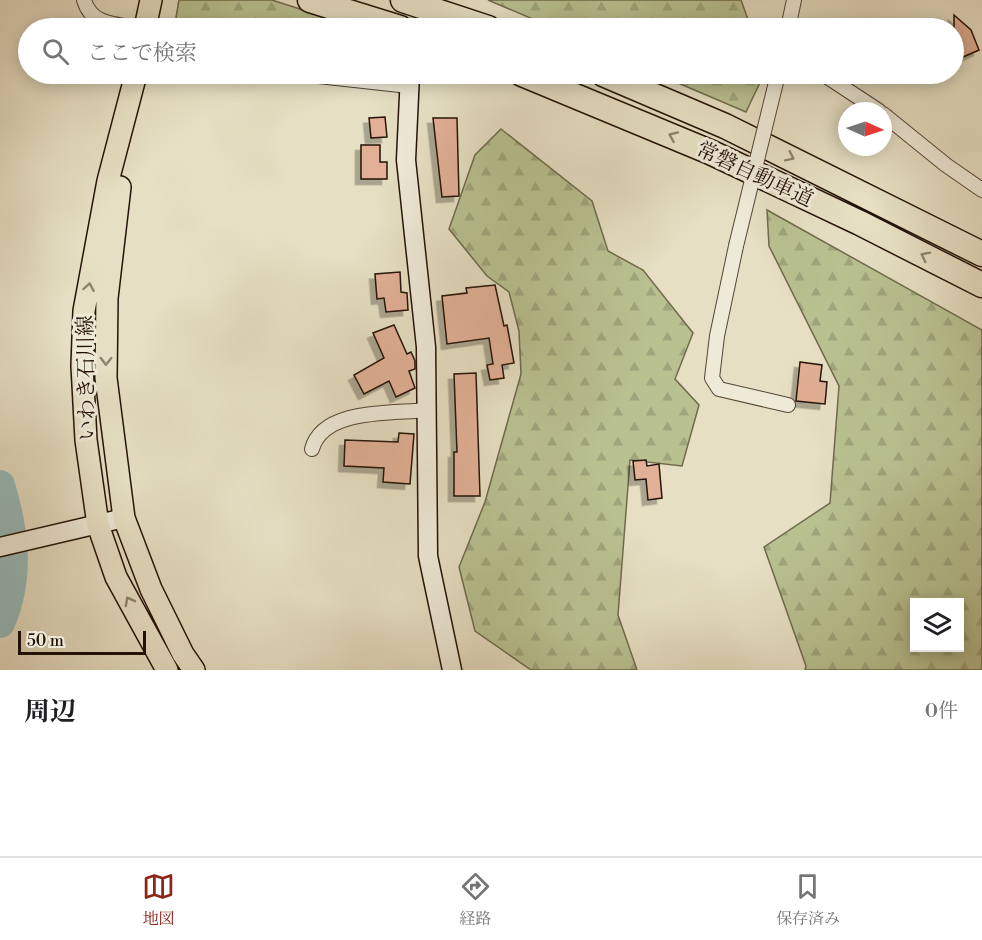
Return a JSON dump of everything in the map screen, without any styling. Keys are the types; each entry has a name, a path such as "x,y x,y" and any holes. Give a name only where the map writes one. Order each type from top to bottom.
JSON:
{"highway":[{"path":"310,0 368,18"},
{"path":"403,0 458,18"},
{"name":"常磐自動車道","path":"546,84 710,152 860,223 981,285"},
{"name":"常磐自動車道","path":"626,84 725,126 982,254"}],"main road":[{"path":"147,18 151,0"},
{"name":"いわき石川線","path":"133,84 108,181 84,311 82,366 86,440 98,525 116,577 167,670"},
{"name":"いわき石川線","path":"135,84 107,298 106,378 124,518 151,589 183,654 194,670"}],"street":[{"path":"84,0 90,15 94,18"},
{"path":"790,18 794,0"},
{"path":"410,84 405,160 426,347 428,556 452,670"},
{"path":"776,84 736,246 717,336 712,378 719,388 788,405"},
{"path":"838,84 865,102"},
{"path":"892,121 945,165 982,190"},
{"path":"312,449 321,430 335,422 350,418 427,410"},
{"path":"0,547 124,518"}],"green space":[{"path":"179,0 272,0 328,18 176,18"},
{"path":"488,0 741,0 747,18 530,18"},
{"path":"680,84 759,84 746,112"},
{"path":"501,129 592,201 608,251 643,270 693,333 675,379 699,405 682,466 630,460 618,615 637,670 531,670 475,631 459,567 485,502 521,374 519,331 509,292 487,276 449,229 475,155"},
{"path":"767,210 982,330 982,670 805,670 806,666 764,547 830,503 839,386 769,246"}],"building":[{"path":"964,24 971,30 979,50 964,57"},
{"path":"385,117 387,137 371,138 369,118"},
{"path":"433,118 457,118 459,196 442,197"},
{"path":"361,145 380,145 380,162 387,162 387,179 361,179"},
{"path":"400,272 401,292 407,293 408,310 386,312 384,298 377,299 375,274"},
{"path":"495,285 504,326 507,325 514,363 502,365 504,378 490,380 487,365 493,364 489,338 447,344 442,296 467,293 466,288"},
{"path":"394,325 407,354 411,352 415,361 415,369 409,371 415,388 396,397 389,381 364,394 354,375 384,358 373,333"},
{"path":"800,362 822,365 820,381 827,382 825,404 796,401"},
{"path":"476,373 480,496 454,496 454,452 457,452 454,374"},
{"path":"399,433 414,434 410,484 383,482 384,468 344,466 345,440 398,442"},
{"path":"646,460 647,466 659,464 662,498 648,500 646,479 635,480 633,461"}],"waterway":[{"path":"0,485 9,520 13,554 10,589 0,623"}],"tunnel":[{"path":"419,18 423,0"}]}
